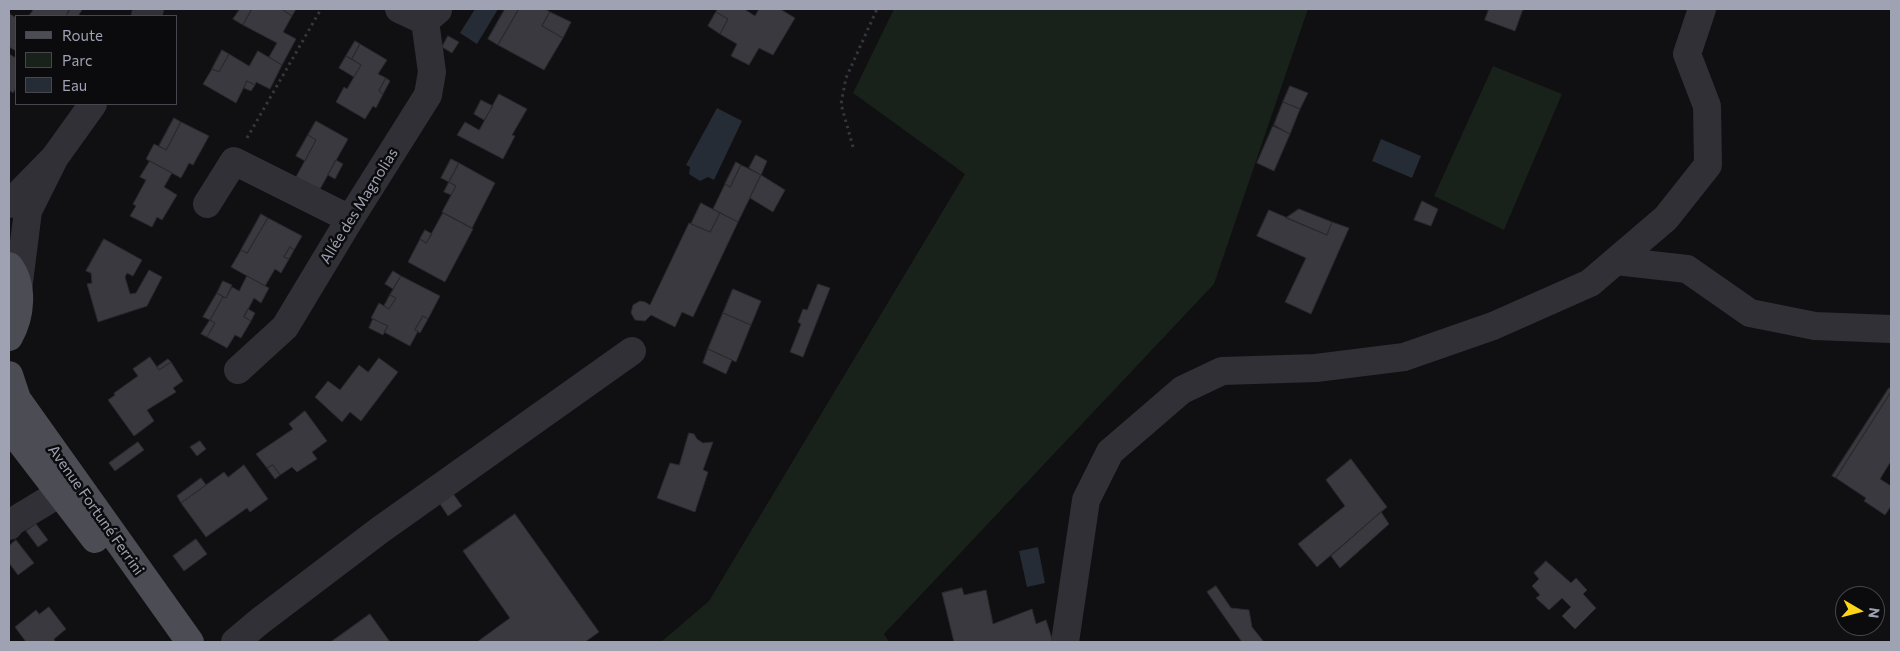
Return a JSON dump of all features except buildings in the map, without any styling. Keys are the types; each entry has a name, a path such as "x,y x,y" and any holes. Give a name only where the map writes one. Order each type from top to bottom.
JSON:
{"main road":[{"path":"9,353 12,332 19,309 14,278"},
{"name":"Avenue Fortuné Ferrini","path":"9,375 17,398 190,642"},
{"name":"Avenue Fortuné Ferrini","path":"9,427 175,642"}],"street":[{"path":"399,9 432,15"},
{"path":"1065,642 1086,500 1110,452 1182,390 1222,371 1316,368 1404,357 1493,326 1590,283 1666,218 1708,165 1707,106 1687,54 1702,9"},
{"name":"Allée des Magnolias","path":"238,370 285,327 428,95 432,72 432,15"},
{"path":"14,278 28,210 55,157 92,105"},
{"path":"9,204 55,157"},
{"path":"208,204 234,161 350,219"},
{"path":"1616,261 1686,269 1750,313 1814,326 1891,329"},
{"path":"239,639 380,530 632,351"},
{"path":"9,526 12,522 60,493"}],"path":[{"path":"234,161 321,9"},
{"path":"853,147 840,104 846,78 877,9"}],"green space":[{"path":"894,9 1308,9 1214,284 884,634 889,642 661,642 709,601 965,174 853,93"},
{"path":"1493,66 1562,94 1504,230 1434,196"}],"water":[{"path":"475,9 498,9 477,44 460,33"},
{"path":"717,108 742,121 714,180 708,177 700,181 689,174 690,167 686,165"},
{"path":"1381,139 1421,156 1412,178 1372,161"},
{"path":"1038,547 1045,583 1027,587 1019,551"}]}
